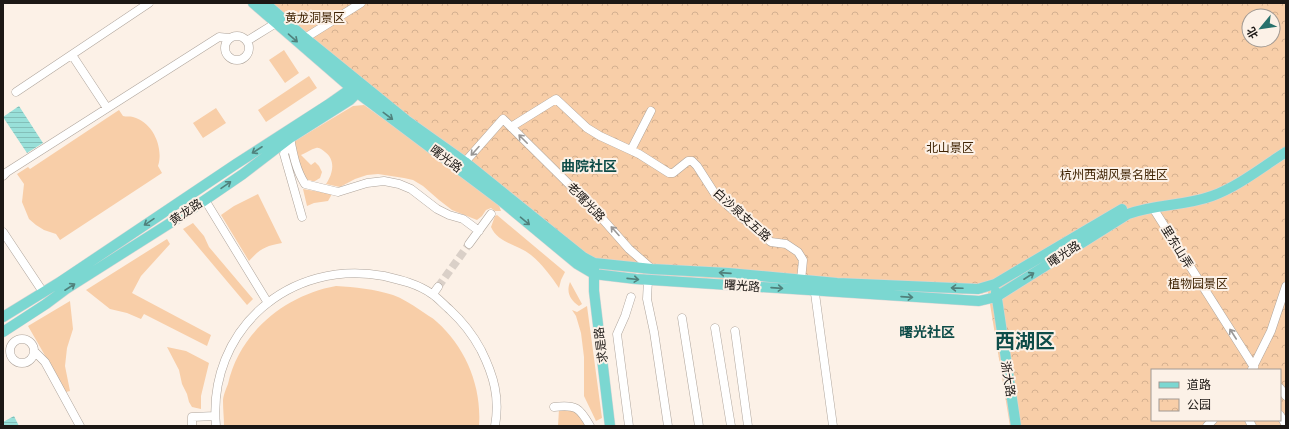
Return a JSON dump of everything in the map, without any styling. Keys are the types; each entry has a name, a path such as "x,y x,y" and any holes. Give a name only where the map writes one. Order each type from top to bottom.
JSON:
{"main road":[{"name":"曙光路","path":"253,3 356,88 500,200 577,264 648,280 814,286 978,289 995,284 1125,208 1139,203 1191,196 1207,192 1232,181 1286,145"},
{"name":"曙光路","path":"265,3 305,38 356,88 406,120 465,162 583,257 594,269 652,269 728,273 801,280 814,286 979,301 996,297 1128,214 1141,209 1192,201 1212,196 1231,187 1286,152"},
{"name":"黄龙路","path":"3,332 8,326 46,304 66,289 205,200 290,138 350,100 356,88"},
{"name":"黄龙路","path":"3,317 60,282 172,207 356,88"},
{"path":"172,207 177,207 180,209 181,213 179,217"},
{"name":"求是路","path":"594,269 594,291 610,426"},
{"path":"8,326 46,299 60,282"},
{"name":"浙大路","path":"995,284 1016,426"}],"street":[{"path":"16,92 149,3"},
{"path":"305,38 362,3"},
{"path":"247,41 276,23"},
{"path":"3,176 7,172 220,37 229,38 241,36 247,41 249,49 246,56 239,60 235,60 228,56 225,45 229,38"},
{"path":"72,55 107,108"},
{"path":"511,127 556,99 587,128 600,136 631,150 651,111"},
{"name":"老曙光路","path":"465,162 503,119 592,206 629,249 652,269"},
{"path":"290,138 284,154 302,217"},
{"path":"290,138 292,151 305,184 338,192 367,183 384,181 399,184 411,189 437,209 449,215 463,219 479,231"},
{"name":"白沙泉支五路","path":"631,150 669,173 673,173 688,161 692,161 697,166 715,194 733,210 771,242 786,244 798,252 803,260 801,280"},
{"path":"205,200 268,303"},
{"name":"里东山弄","path":"1153,208 1253,369"},
{"path":"469,244 491,214"},
{"path":"3,232 43,292"},
{"path":"216,426 215,402 218,384 227,353 234,340 246,326 268,303 282,292 305,281 330,275 351,273 374,274 400,280 419,287 433,294 461,321 476,340 490,367 497,397 497,417 495,426"},
{"path":"648,280 647,299 654,332 668,426"},
{"path":"814,286 833,426"},
{"path":"1253,369 1271,331 1286,286"},
{"path":"433,294 438,287"},
{"path":"629,426 617,334 631,297"},
{"path":"682,318 699,426"},
{"path":"8,326 17,339"},
{"path":"715,328 731,426"},
{"path":"735,331 748,426"},
{"path":"34,351 31,359 24,363 16,362 7,357 14,341 17,339 25,339 29,341 34,351 45,362 80,426"},
{"path":"554,407 569,405 574,406 582,412 590,426"},
{"path":"192,426 192,417 215,416"}],"green space":[{"name":"北山景区","path":"261,3 1286,3 1286,426 1010,426 988,292 980,294 967,294 660,275 603,270 589,266"},
{"path":"284,50 299,73 285,83 269,60"},
{"path":"309,76 317,88 266,122 258,110"},
{"path":"364,105 497,200 501,211 495,211 491,208 486,210 477,220 452,210 423,186 413,180 404,178 378,174 367,175 355,179 340,187 326,184 332,172 332,163 328,155 319,148 312,149 301,155 311,165 315,162 322,172 320,178 315,181 310,181 307,179 300,166 293,142 353,106"},
{"path":"216,108 226,123 203,138 193,123"},
{"path":"119,110 123,116 140,120 151,130 158,144 158,166 162,173 60,240 56,234 44,230 29,219 22,202 24,184 17,174 28,167 30,169"},
{"path":"303,189 332,194 328,201 314,203 307,206"},
{"path":"258,194 282,243 271,245 263,249 249,261 221,215 234,206"},
{"path":"497,215 565,272 559,288 546,270 531,255 498,237 491,227 495,216"},
{"path":"193,223 204,236 209,247 253,299 247,305 183,229"},
{"path":"167,239 170,244 141,276 132,293 211,335 207,346 144,314 141,319 127,313 110,309 86,290"},
{"path":"570,282 582,304 579,306 570,296 568,289"},
{"path":"336,286 379,291 393,295 410,303 437,322 456,344 470,369 478,397 479,426 224,426 223,401 225,392 242,348 254,333 267,319 299,298"},
{"path":"70,301 73,329 67,348 65,366 70,391 66,392 28,326"},
{"path":"587,306 602,418 596,421 584,396 584,357 581,333 576,316 572,310 577,312"},
{"path":"167,347 186,351 209,363 201,396 201,409 192,407 189,402 182,384 179,370"},
{"path":"559,409 576,412 587,426 558,426"}],"water":[{"path":"19,106 43,143 27,153 3,117"},
{"path":"14,416 19,426 3,426 3,422"}],"tunnel":[{"path":"438,287 469,244"}],"district":[{"name":"曲院社区","path":"589,166"},
{"name":"曙光社区","path":"927,332"},
{"name":"西湖区","path":"1025,341"}],"park label":[{"name":"黄龙洞景区","path":"315,18"},
{"name":"杭州西湖风景名胜区","path":"1114,175"},
{"name":"植物园景区","path":"1198,284"}]}
